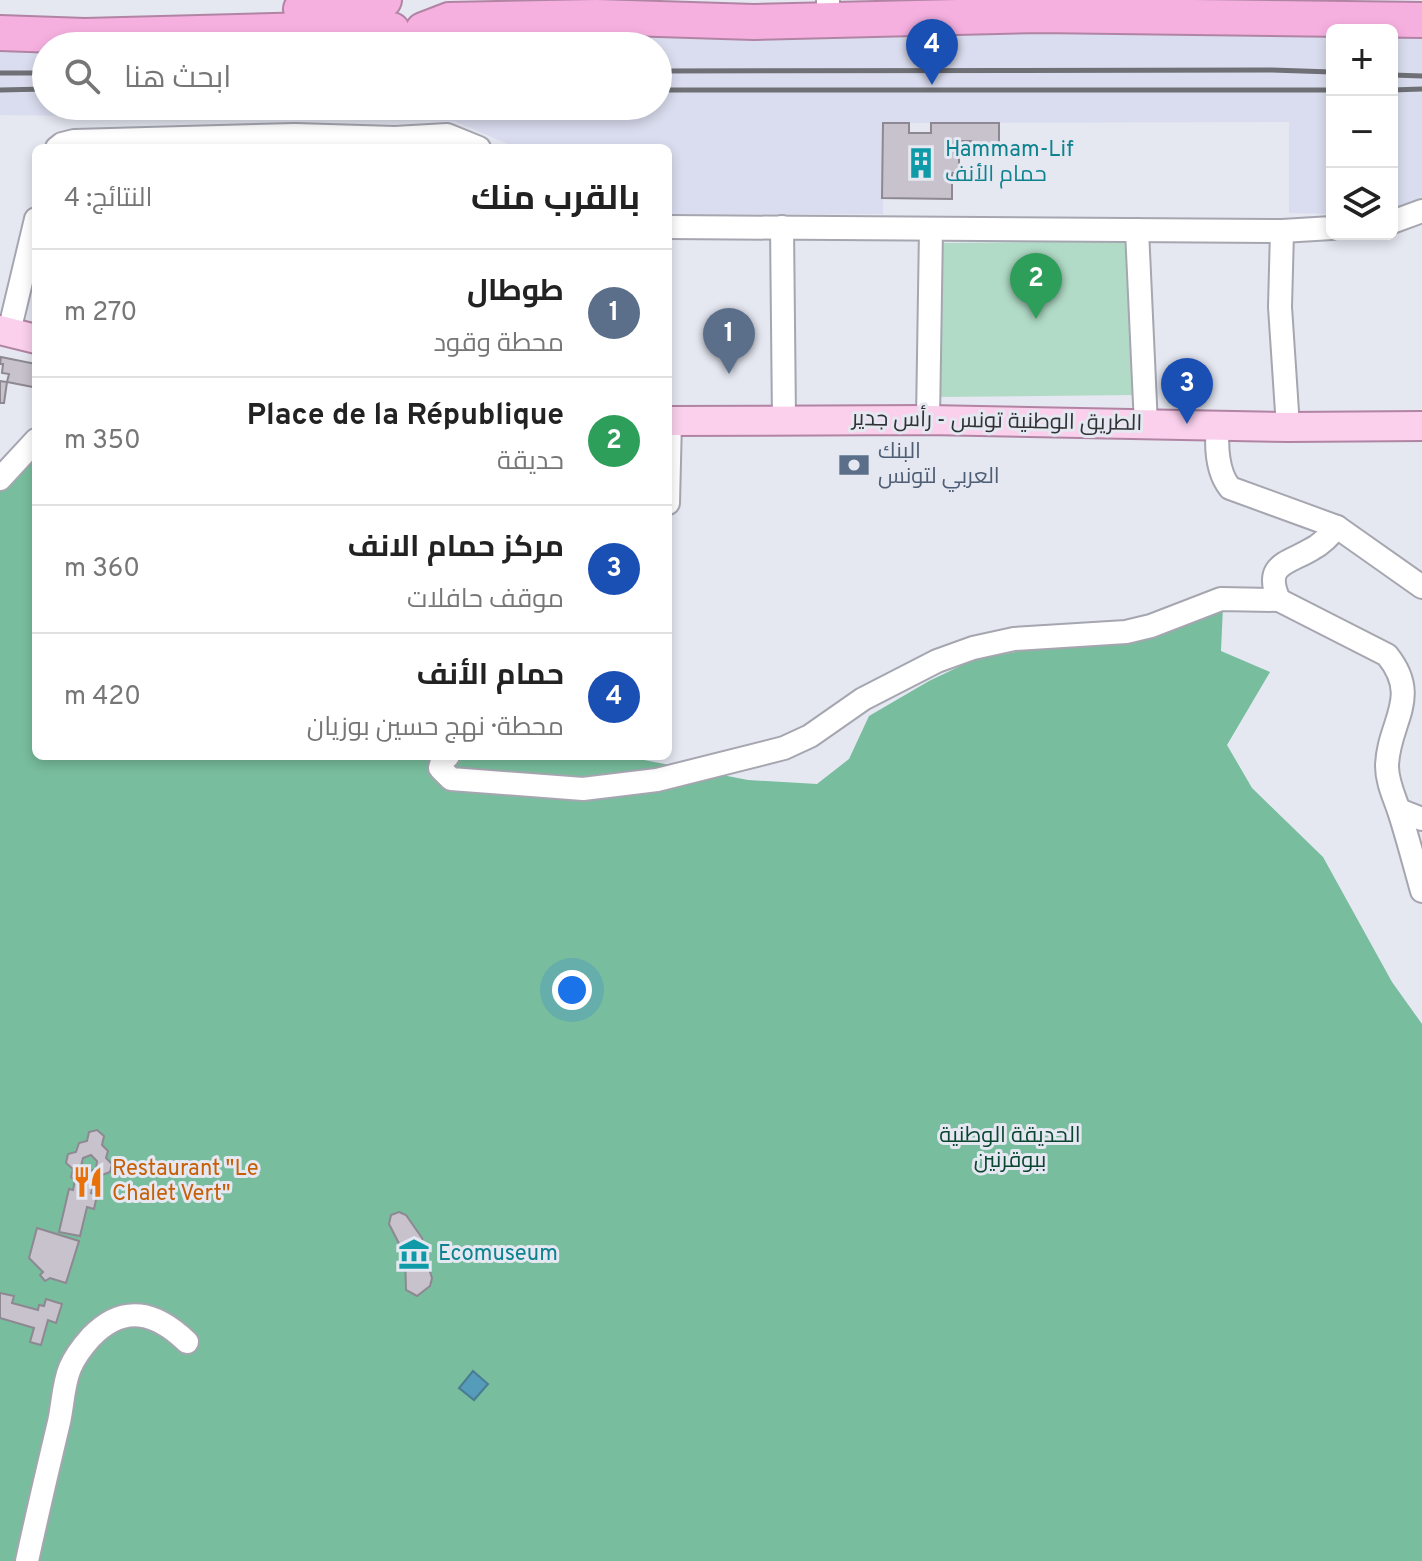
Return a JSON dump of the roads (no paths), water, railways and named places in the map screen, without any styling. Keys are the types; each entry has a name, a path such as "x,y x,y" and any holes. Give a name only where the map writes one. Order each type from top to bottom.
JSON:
{"highway":[{"path":"0,10 111,13 308,9 406,11 971,0"},
{"path":"1099,0 1422,2"},
{"path":"619,6 754,22 1039,7 1422,20"},
{"path":"237,32 351,29 406,11"},
{"path":"0,33 32,34"}],"main road":[{"name":"الطريق الوطنية تونس - رأس جدير","path":"672,421 928,420 1288,427 1422,426"}],"street":[{"path":"62,144 74,141 395,143 447,135 469,144"},
{"path":"1398,220 1422,211"},
{"path":"672,227 1282,231 1326,228"},
{"path":"782,227 784,420"},
{"path":"928,420 931,229"},
{"path":"1137,230 1146,425"},
{"path":"1282,231 1280,307 1288,427"},
{"path":"15,334 32,241"},
{"path":"1218,425 1222,475 1230,488 1337,527 1422,587"},
{"path":"0,479 32,444"},
{"path":"1279,600 1274,587 1274,573 1280,566 1323,543 1337,527"},
{"path":"443,760 440,768 451,779 583,789 657,780 784,748 810,736 863,699 937,661 973,648 1014,639 1126,632 1151,626 1221,599 1279,600 1387,655 1399,670 1403,706 1387,767 1390,791 1399,810 1422,891"},
{"path":"1399,810 1422,819"},
{"path":"27,1561 65,1386 77,1354 103,1325 121,1317 140,1315 157,1319 187,1342"}],"water":[{"path":"473,1371 488,1384 474,1400 459,1388"}],"railway":[{"path":"672,71 1326,72"},
{"path":"0,73 32,73"},
{"path":"1398,75 1422,76"},
{"path":"0,90 32,89"},
{"path":"1398,90 1422,89"},
{"path":"672,90 1326,90"}],"place":[{"name":"حمام الأنف","path":"932,85"},
{"name":"Hammam-Lif حمام الأنف","path":"921,163"},
{"name":"Place de la République","path":"1036,319"},
{"name":"طوطال","path":"729,374"},
{"name":"مركز حمام الانف","path":"1187,424"},
{"name":"البنك العربي لتونس","path":"854,465"},
{"name":"Restaurant \"Le Chalet Vert\"","path":"88,1182"},
{"name":"Ecomuseum","path":"414,1254"}],"park label":[{"name":"الحديقة الوطنية ببوقرنين","path":"1010,1148"}]}
